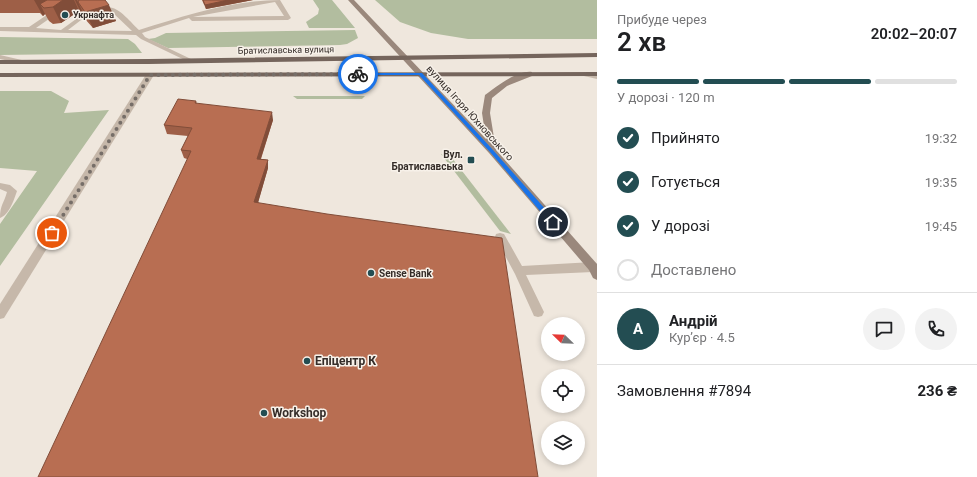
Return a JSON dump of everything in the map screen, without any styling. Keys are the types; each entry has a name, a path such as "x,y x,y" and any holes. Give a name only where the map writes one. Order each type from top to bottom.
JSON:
{"main road":[{"name":"Братиславська вулиця","path":"0,62 597,55"},
{"path":"0,76 597,74"}],"street":[{"path":"30,29 73,0"},
{"path":"0,28 62,32 137,33 178,19 197,14 276,0 288,18 178,19"},
{"name":"вулиця Ігоря Юхновського","path":"351,0 492,151 595,271"},
{"path":"106,9 114,10 143,38 191,60"},
{"path":"62,32 83,16"},
{"path":"0,57 24,62"},
{"path":"492,151 486,113 488,97 504,84 529,74"},
{"path":"587,74 597,77"},
{"path":"0,313 90,173 150,75"},
{"path":"0,186 7,187 12,191 9,201 0,214"},
{"path":"500,237 520,271 538,312"},
{"path":"520,271 595,271"}],"green space":[{"path":"313,0 332,0 355,28 309,28 306,22 318,14 319,9"},
{"path":"375,0 597,0 597,39 468,39 431,33 400,22"},
{"path":"355,30 358,38 347,44 340,45 168,48 148,39 155,38 166,33"},
{"path":"0,37 128,39 135,44 142,53 0,55"},
{"path":"0,91 51,91 69,101 64,113 109,110 0,266 0,224 37,171 0,168"},
{"path":"293,96 365,96 362,99 297,99"},
{"path":"441,154 452,158 511,234 500,231"}],"building":[{"path":"47,0 63,0 53,7 44,8 40,4"},
{"path":"79,0 105,0 109,5 85,12 78,2"},
{"path":"203,0 228,0 205,5"},
{"name":"Епіцентр К","path":"178,99 196,101 195,103 272,112 257,159 268,160 254,202 327,214 502,238 538,477 38,477 191,151 181,150 192,128 164,125"}],"way so far":[{"path":"52,233 150,75 358,74"}],"place":[{"name":"Укрнафта","path":"65,15"},
{"name":"Вул. Братиславська","path":"471,160"},
{"name":"Sense Bank","path":"371,273"},
{"name":"Епіцентр К","path":"307,361"},
{"name":"Workshop","path":"264,413"}],"route":[{"path":"358,74 420,74 492,151 553,222"}]}
